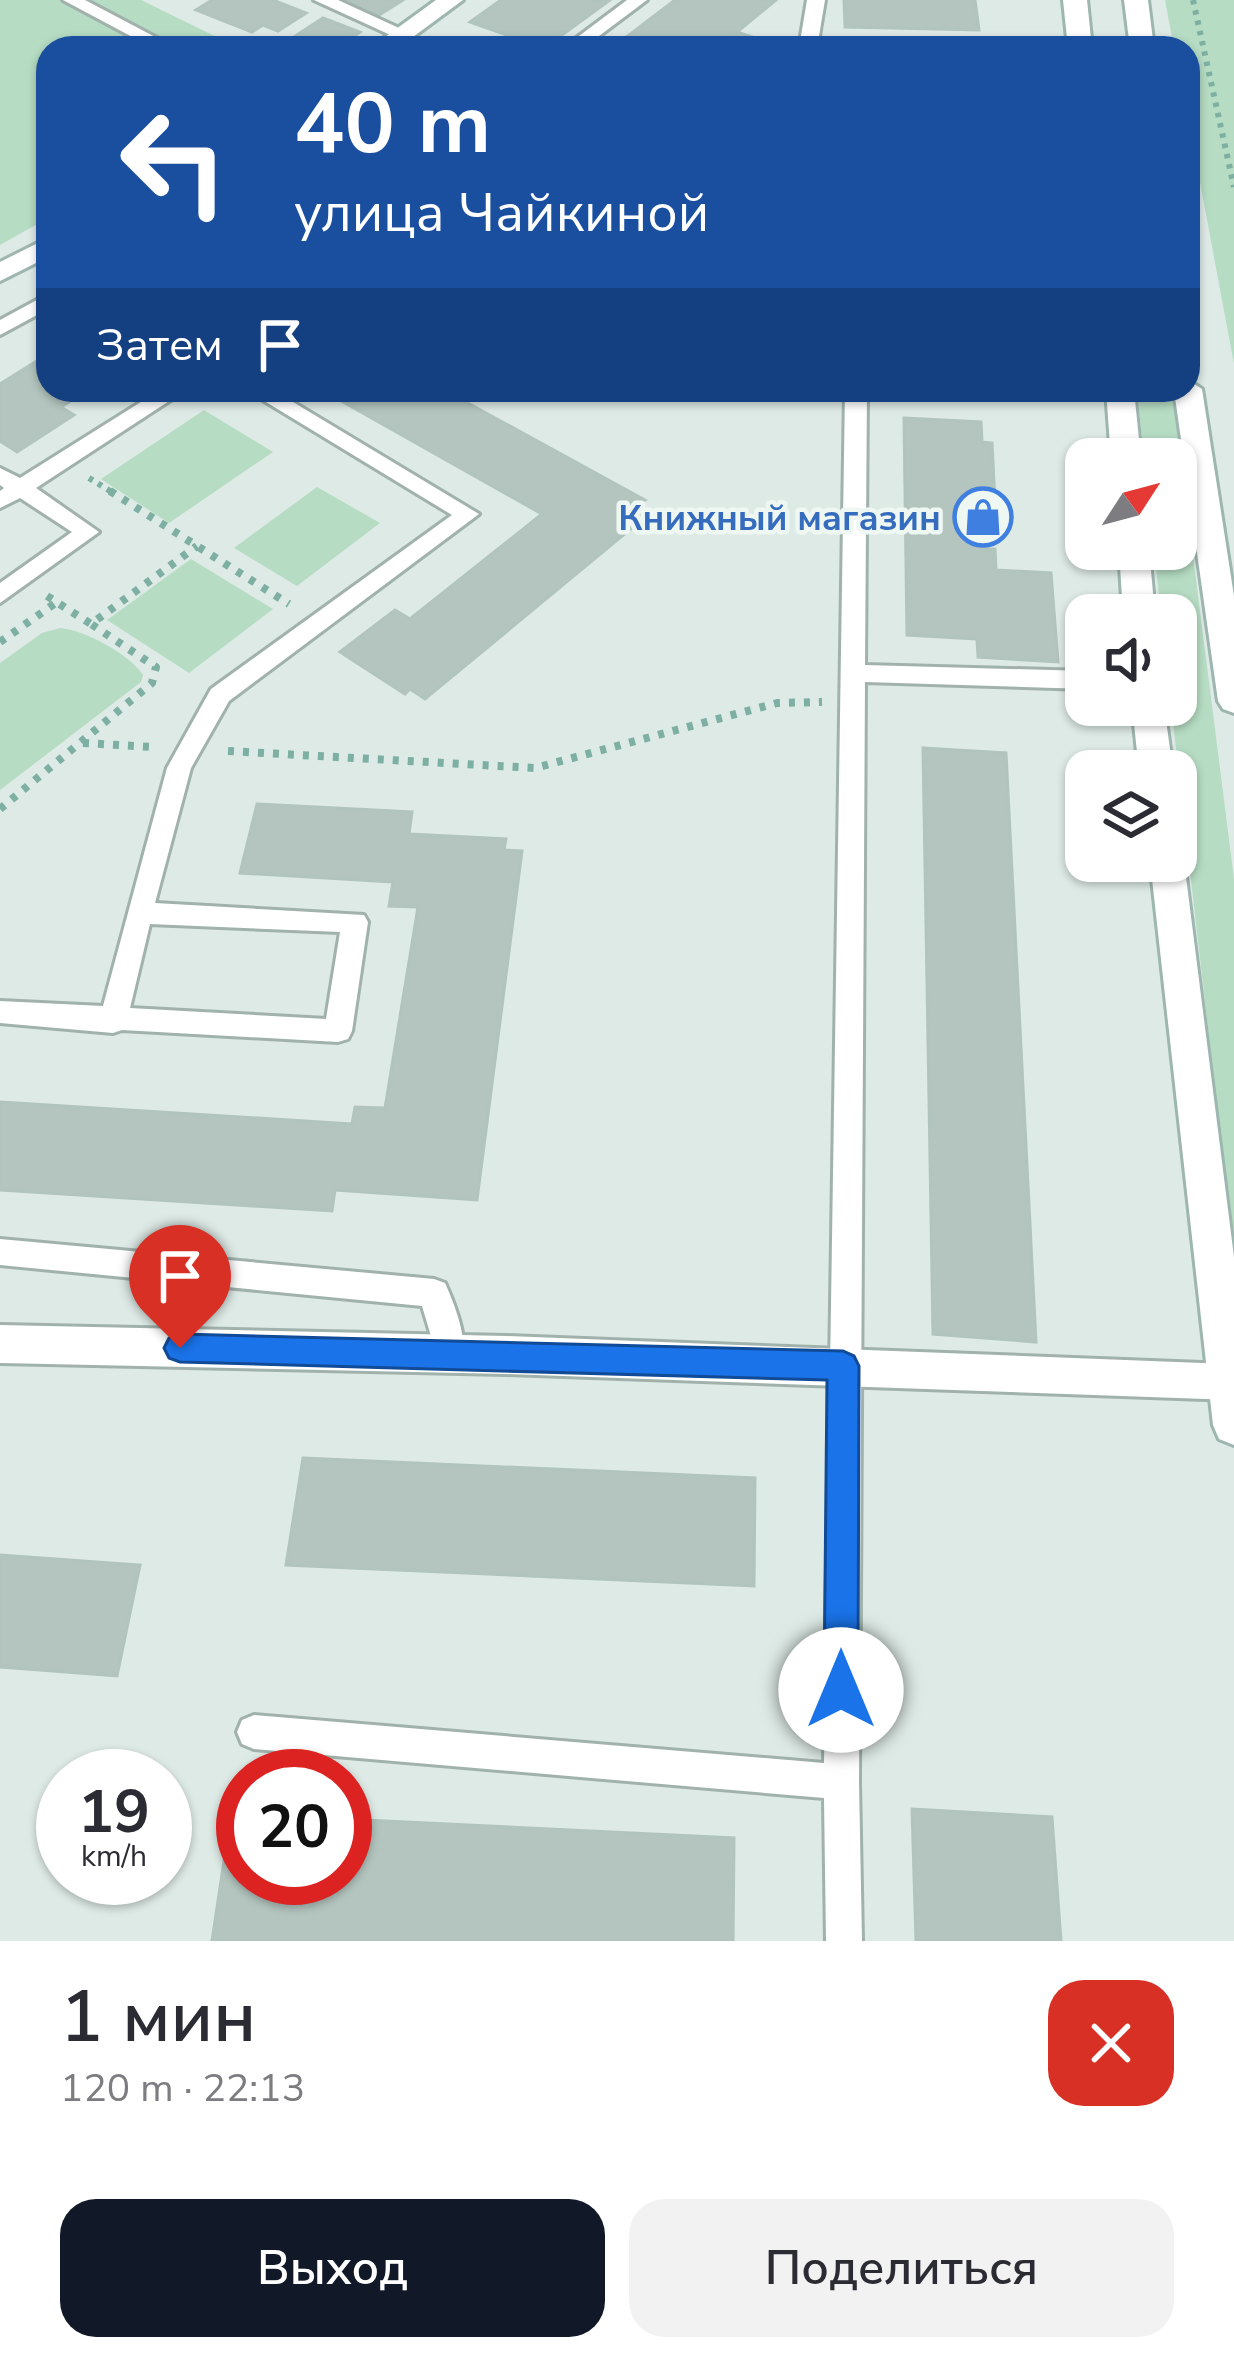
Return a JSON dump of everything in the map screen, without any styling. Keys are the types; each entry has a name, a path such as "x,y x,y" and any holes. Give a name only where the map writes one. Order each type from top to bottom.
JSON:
{"main road":[{"path":"399,36 451,0"},
{"path":"1075,0 1079,36"},
{"path":"1136,0 1140,36"},
{"path":"0,273 36,253"},
{"path":"1121,402 1124,438"},
{"path":"1190,402 1234,701"},
{"path":"1169,882 1234,1425"},
{"path":"0,1344 843,1366 1228,1383"}],"lane":[{"path":"72,0 143,36"},
{"path":"323,0 384,36"},
{"path":"588,36 638,0"},
{"path":"810,36 816,0"},
{"path":"0,329 36,307"},
{"path":"6,488 62,462 157,402"},
{"path":"113,1022 179,768 220,695 468,514 277,402"},
{"path":"844,1941 843,1366 856,402"},
{"path":"0,595 88,532 6,488"},
{"path":"851,673 1065,679"},
{"path":"0,1012 113,1022 338,1031 355,922 139,913"},
{"path":"0,1252 434,1293 450,1354"},
{"path":"254,1732 841,1782"}],"path":[{"path":"1193,0 1234,187"},
{"path":"62,462 318,622"},
{"path":"91,624 197,546"},
{"path":"0,809 152,683 157,667 22,579"},
{"path":"0,642 57,602"},
{"path":"83,743 535,768 777,704"}],"green space":[{"path":"0,0 141,0 214,36 36,36 36,225 0,245"},
{"path":"1165,0 1234,0 1234,364 1200,182 1200,36 1172,36"},
{"path":"1138,402 1174,402 1178,438 1142,438"},
{"path":"204,410 273,452 169,523 101,479"},
{"path":"317,487 380,523 297,586 234,548"},
{"path":"191,559 273,609 189,673 107,620"},
{"path":"1156,570 1195,570 1234,879 1234,1255 1191,882 1197,882 1197,750 1176,750 1173,726 1197,726 1197,594 1159,594"},
{"path":"60,628 117,651 143,675 141,682 0,790 0,663 42,633"}],"building":[{"path":"212,0 273,0 306,13 278,31 263,25 252,32 196,10"},
{"path":"343,0 403,0 379,15"},
{"path":"501,0 610,0 560,36 510,36 470,22"},
{"path":"675,0 776,0 737,32 749,36 628,36"},
{"path":"844,0 975,0 979,30 845,27"},
{"path":"323,18 360,32 354,36 295,36"},
{"path":"36,362 36,402 69,402 61,407 74,415 17,452 0,441 0,384"},
{"path":"343,402 466,402 645,500 637,505 650,513 425,699 410,689 405,694 340,652 395,610 410,619 542,514"},
{"path":"904,418 981,422 982,442 992,443 995,503 985,502 987,549 995,549 996,570 1051,573 1058,662 978,657 977,639 907,635"},
{"path":"923,748 1006,753 1036,1342 933,1334"},
{"path":"257,804 412,812 409,834 506,839 504,850 522,851 477,1200 335,1190 332,1211 0,1190 0,1102 352,1124 355,1107 385,1108 418,907 389,906 393,882 240,873"},
{"path":"303,1458 755,1478 754,1586 286,1565"},
{"path":"0,1555 140,1565 117,1676 0,1667"},
{"path":"912,1809 1052,1817 1061,1941 916,1941"},
{"path":"372,1820 734,1838 733,1941 212,1941 217,1905 372,1905"}],"place":[{"name":"Книжный магазин","path":"983,517"}],"route":[{"path":"180,1348 843,1366 841,1690"}]}
